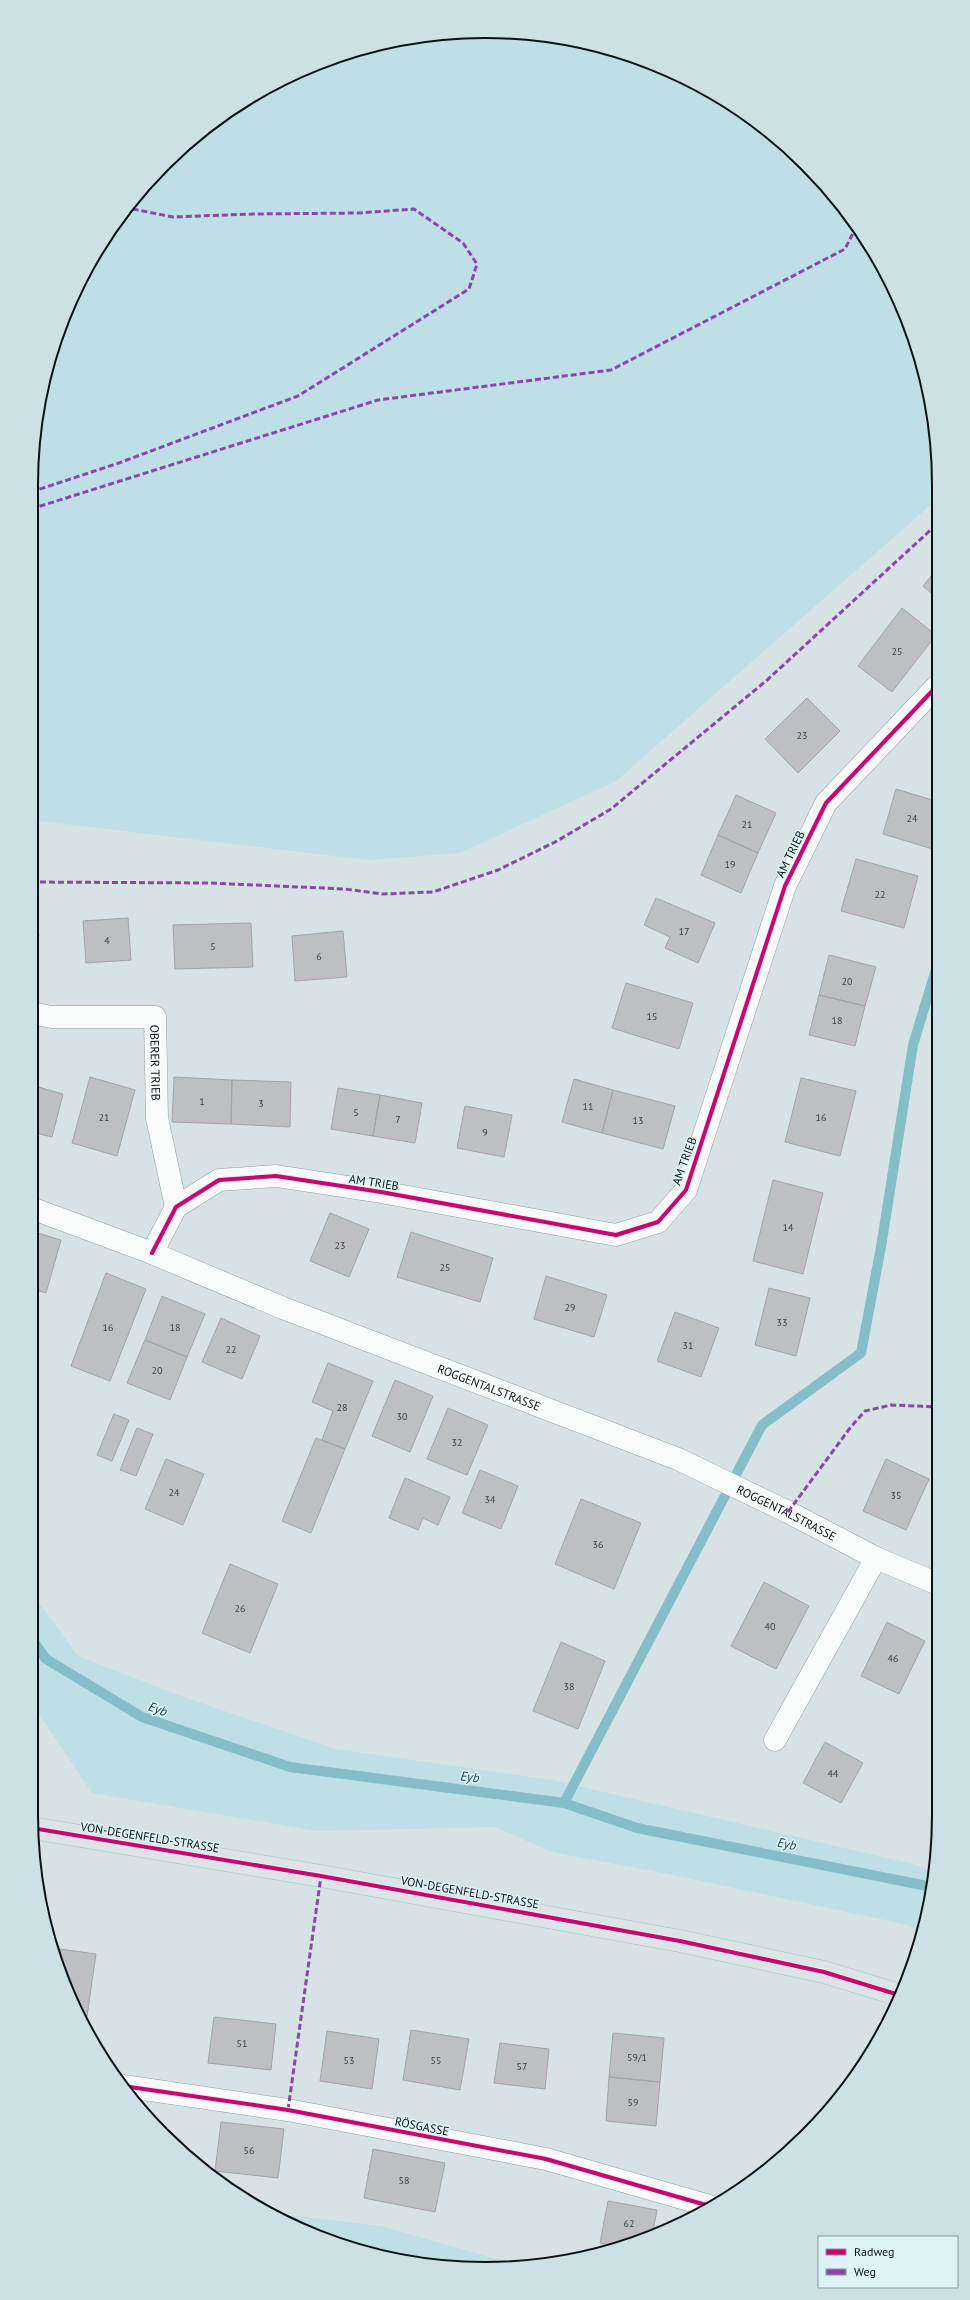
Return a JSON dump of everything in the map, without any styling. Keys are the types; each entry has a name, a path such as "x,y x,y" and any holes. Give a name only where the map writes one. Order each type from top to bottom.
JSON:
{"main road":[{"name":"VON-DEGENFELD-STRASSE","path":"38,1829 321,1876 680,1941 824,1972 895,1993"}],"street":[{"name":"AM TRIEB","path":"176,1207 219,1180 276,1176 381,1192 616,1235 658,1222 686,1190 785,886 826,803 932,691"},
{"name":"OBERER TRIEB","path":"38,1014 52,1017 155,1017 157,1118 176,1207"},
{"path":"152,1253 176,1207"},
{"name":"ROGGENTALSTRASSE","path":"38,1211 152,1253 283,1308 678,1459 751,1494 876,1558 932,1581"},
{"path":"775,1740 876,1558"},
{"name":"RÖSGASSE","path":"130,2087 288,2110 546,2159 704,2204"}],"shaded area":[{"path":"485,38 514,39 543,42 601,53 656,72 683,84 733,113 780,149 821,190 840,213 857,237 886,287 898,314 917,369 928,427 931,456 932,504 616,781 460,853 369,860 38,821 38,485 42,427 53,369 72,314 84,287 98,261 130,213 149,190 190,149 237,113 262,98 287,84 341,62 369,53 427,42"},
{"path":"38,1602 78,1656 178,1695 336,1749 552,1780 913,1864 928,1870 917,1930 904,1924 668,1874 552,1852 495,1827 317,1831 92,1793 38,1712"},
{"path":"285,2215 381,2226 504,2261 456,2261 427,2258 369,2247 314,2228"}],"building":[{"path":"932,575 932,594 923,586"},
{"path":"902,608 932,632 932,640 892,692 858,666"},
{"path":"807,698 840,731 798,773 765,739"},
{"path":"896,789 932,800 932,849 883,834"},
{"path":"736,795 776,813 758,853 718,835"},
{"path":"718,835 758,853 741,893 701,875"},
{"path":"856,859 918,876 904,928 841,911"},
{"path":"656,898 715,923 698,963 665,948 670,937 644,925"},
{"path":"128,918 131,960 86,963 83,921"},
{"path":"251,923 253,967 175,969 173,925"},
{"path":"343,931 347,977 295,981 292,936"},
{"path":"829,955 876,967 865,1006 819,995"},
{"path":"626,983 693,1003 679,1049 612,1028"},
{"path":"819,995 865,1006 855,1046 809,1035"},
{"path":"90,1077 135,1090 117,1156 72,1143"},
{"path":"174,1077 232,1080 231,1124 172,1122"},
{"path":"801,1078 856,1091 840,1156 785,1142"},
{"path":"574,1079 613,1090 602,1133 562,1122"},
{"path":"232,1080 291,1082 290,1127 231,1124"},
{"path":"38,1087 63,1094 52,1137 38,1134"},
{"path":"338,1088 380,1095 373,1136 331,1129"},
{"path":"613,1090 675,1106 663,1149 602,1133"},
{"path":"380,1095 422,1103 415,1143 373,1136"},
{"path":"465,1106 512,1115 504,1157 457,1148"},
{"path":"773,1180 823,1193 803,1274 753,1261"},
{"path":"330,1213 369,1229 349,1277 310,1261"},
{"path":"411,1232 493,1258 480,1302 397,1277"},
{"path":"38,1233 61,1240 46,1293 38,1291"},
{"path":"106,1273 146,1289 110,1381 71,1366"},
{"path":"546,1276 607,1295 594,1337 534,1319"},
{"path":"769,1288 810,1298 796,1356 755,1345"},
{"path":"162,1296 205,1314 187,1357 145,1340"},
{"path":"675,1312 719,1328 701,1377 657,1361"},
{"path":"221,1318 260,1336 242,1379 202,1362"},
{"path":"145,1340 187,1357 170,1400 127,1383"},
{"path":"328,1363 373,1381 345,1449 322,1440 333,1411 312,1402"},
{"path":"395,1380 433,1396 410,1452 372,1436"},
{"path":"448,1408 488,1425 467,1475 427,1459"},
{"path":"114,1414 129,1420 112,1461 97,1455"},
{"path":"137,1428 153,1434 136,1476 120,1470"},
{"path":"316,1438 345,1449 311,1533 282,1521"},
{"path":"166,1459 204,1474 183,1525 145,1509"},
{"path":"886,1459 929,1479 906,1530 863,1511"},
{"path":"480,1470 518,1486 501,1529 462,1513"},
{"path":"405,1478 450,1497 438,1525 423,1518 418,1530 389,1518"},
{"path":"581,1499 641,1523 614,1589 555,1564"},
{"path":"230,1564 278,1584 250,1653 202,1633"},
{"path":"764,1582 809,1606 776,1669 731,1646"},
{"path":"887,1622 925,1641 899,1694 861,1676"},
{"path":"561,1642 605,1661 578,1729 533,1711"},
{"path":"825,1742 863,1763 841,1803 803,1783"},
{"path":"59,1949 96,1954 87,2018 72,1986"},
{"path":"214,2017 276,2024 271,2070 208,2063"},
{"path":"411,2030 469,2039 460,2090 403,2080"},
{"path":"327,2031 379,2039 372,2089 320,2081"},
{"path":"613,2033 664,2038 660,2082 609,2077"},
{"path":"500,2043 549,2049 545,2089 494,2083"},
{"path":"609,2077 660,2082 656,2126 606,2121"},
{"path":"221,2122 284,2129 278,2178 215,2171"},
{"path":"373,2149 445,2163 435,2212 364,2198"},
{"path":"608,2201 657,2210 653,2229 609,2245 600,2243"}],"waterway":[{"path":"564,1803 762,1425 861,1353 881,1247 913,1045 932,982"},
{"name":"Eyb","path":"38,1648 46,1659 142,1717 290,1767 564,1803 637,1828 926,1886"}],"marked path":[{"path":"38,490 119,463 298,396 469,289 477,264 463,243 414,209 359,213 253,214 173,217 133,209"},
{"path":"38,507 378,400 611,370 845,249 853,232"},
{"path":"38,882 209,883 345,889 382,894 433,892 498,870 557,841 611,809 766,681 932,529"},
{"path":"788,1512 850,1428 865,1411 891,1405 932,1407"},
{"path":"288,2110 321,1876"}],"cycle path":[{"path":"152,1253 176,1207 219,1180 276,1176 381,1192 616,1235 658,1222 686,1190 785,886 826,803 932,691"},
{"path":"38,1829 321,1876 680,1941 824,1972 895,1994"},
{"path":"130,2087 288,2110 546,2159 704,2204"}]}
